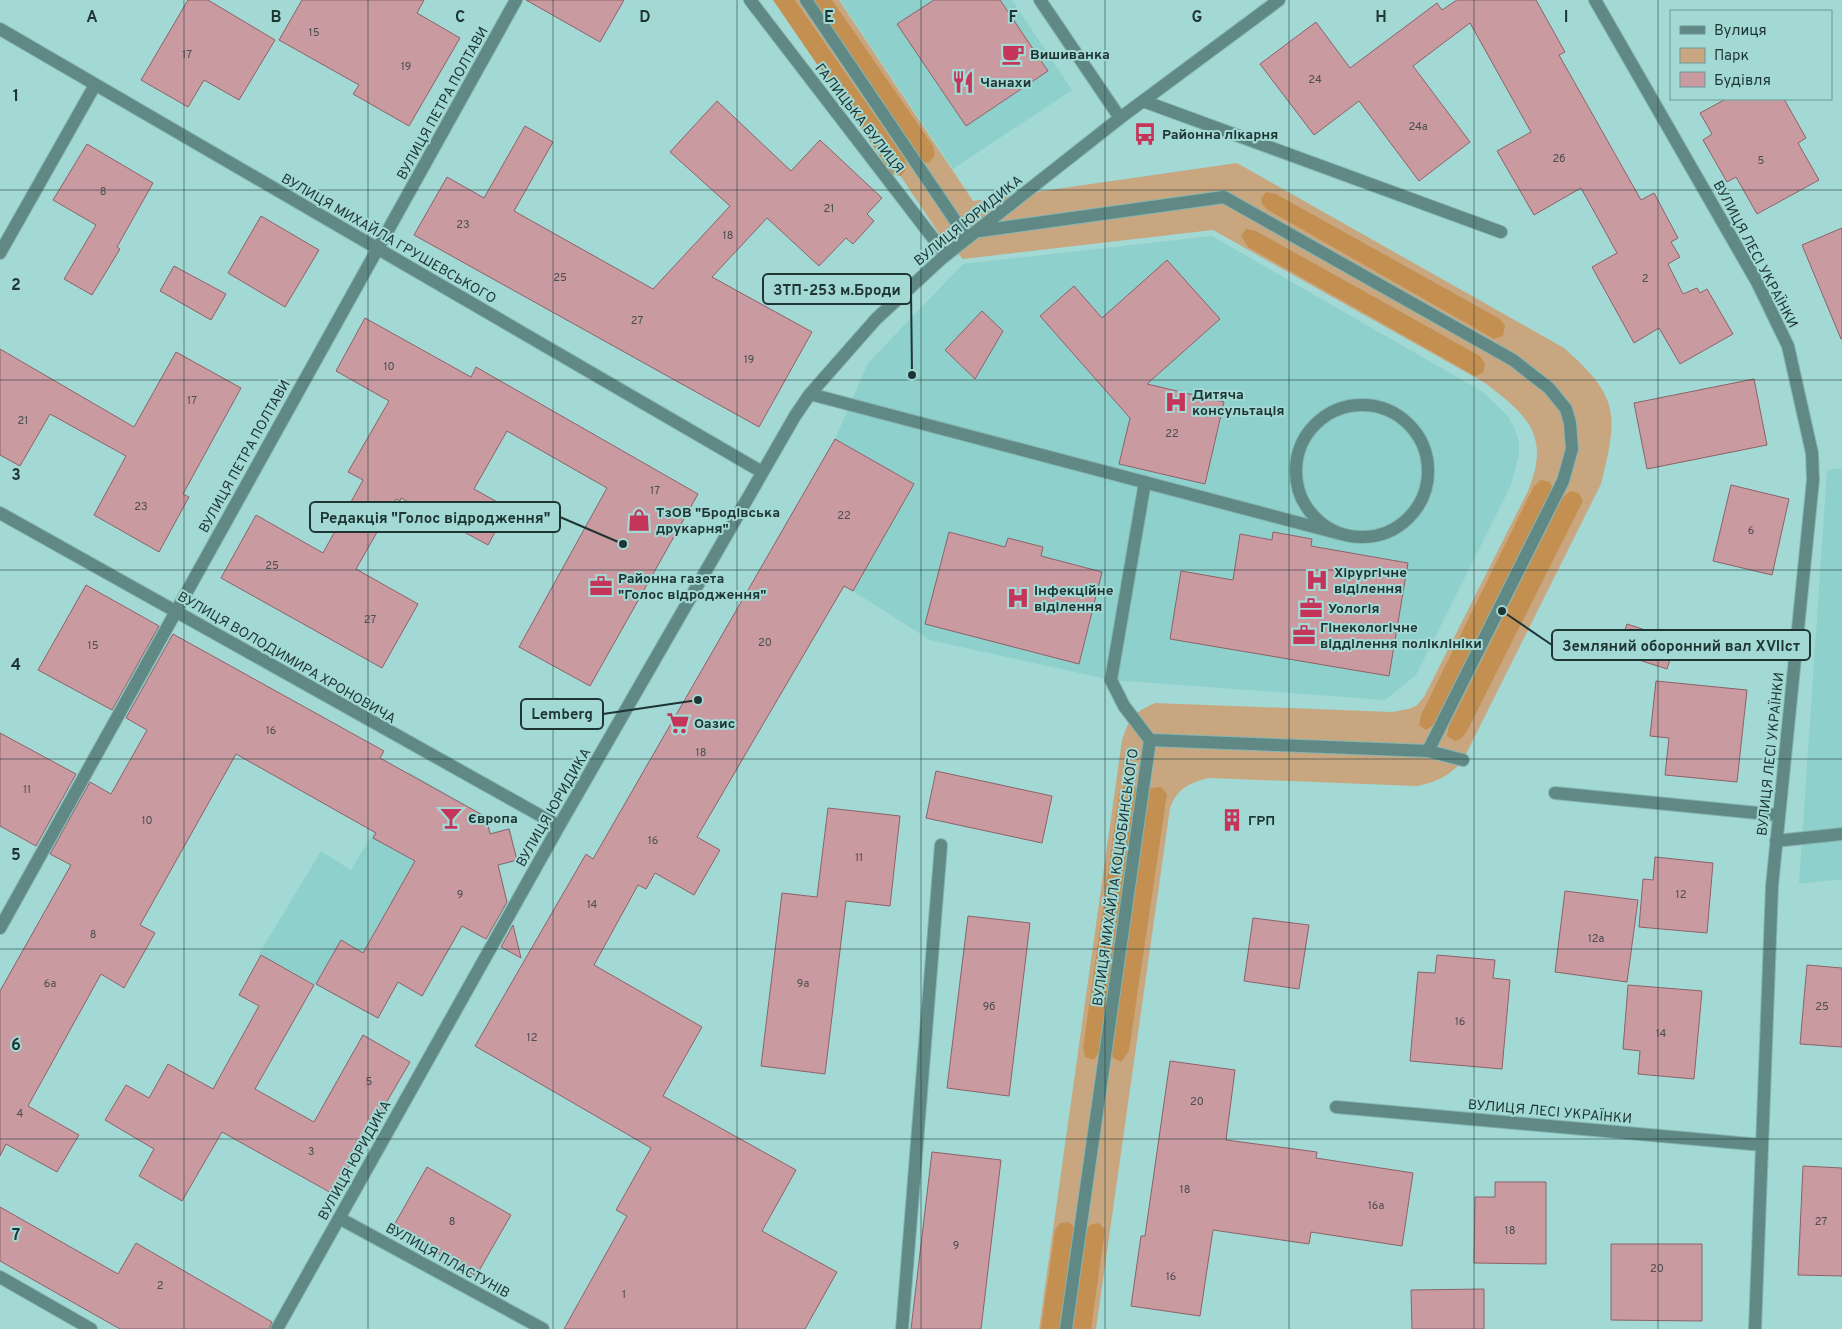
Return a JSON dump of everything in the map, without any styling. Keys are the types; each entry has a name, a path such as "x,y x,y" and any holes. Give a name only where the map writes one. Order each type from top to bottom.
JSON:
{"street":[{"name":"ВУЛИЦЯ ПЕТРА ПОЛТАВИ","path":"0,928 175,610 516,0"},
{"name":"ГАЛИЦЬКА ВУЛИЦЯ","path":"750,0 946,255"},
{"path":"806,0 972,235 1224,197 1513,360 1558,398 1566,410 1572,438 1570,460 1563,481 1428,751"},
{"path":"1040,0 1120,118"},
{"name":"ВУЛИЦЯ ЮРИДИКА","path":"277,1329 558,826 762,472 810,394 876,320 946,255 1120,118 1279,0"},
{"name":"ВУЛИЦЯ ЛЕСІ УКРАЇНКИ","path":"1595,0 1757,282 1788,346 1810,443 1813,480 1772,886 1755,1329"},
{"name":"ВУЛИЦЯ МИХАЙЛА ГРУШЕВСЬКОГО","path":"0,29 762,472"},
{"path":"0,253 95,85"},
{"path":"1143,101 1501,232"},
{"path":"810,394 1341,534 1364,537 1386,533 1405,522 1420,504 1428,483 1428,460 1421,439 1407,421 1389,410 1368,404 1346,406 1327,414 1310,428 1300,447 1296,468 1298,489 1307,508 1322,524 1341,534"},
{"path":"1145,482 1111,680 1124,706 1150,740"},
{"name":"ВУЛИЦЯ ВОЛОДИМИРА ХРОНОВИЧА","path":"0,513 558,826"},
{"name":"ВУЛИЦЯ МИХАЙЛА КОЦЮБИНСЬКОГО","path":"1066,1329 1150,740 1428,751 1463,760"},
{"path":"1555,793 1778,814"},
{"path":"1776,841 1842,834"},
{"path":"902,1329 941,845"},
{"name":"ВУЛИЦЯ ЛЕСІ УКРАЇНКИ","path":"1336,1107 1762,1145"},
{"name":"ВУЛИЦЯ ПЛАСТУНІВ","path":"339,1218 543,1329"},
{"path":"0,1277 91,1329"}],"shaded area":[{"path":"773,0 795,0 905,159 907,168 901,176 892,174"},
{"path":"810,0 832,0 933,146 935,155 929,163 920,162"},
{"path":"840,0 1012,0 1072,90 953,169"},
{"path":"1266,192 1276,194 1500,319 1505,326 1503,336 1494,339 1268,210 1262,204 1261,199"},
{"path":"1246,229 1256,231 1480,356 1485,364 1483,373 1475,376 1248,247 1241,236"},
{"path":"1212,236 1483,392 1508,416 1514,427 1519,442 1519,455 1511,485 1416,675 1385,700 1111,680 930,640 853,591 914,484 835,439 868,363 963,264"},
{"path":"1842,468 1842,879 1799,884 1827,470"},
{"path":"1541,480 1550,482 1554,491 1437,722 1426,730 1419,725 1421,715 1534,486"},
{"path":"1570,491 1579,493 1583,501 1466,733 1455,741 1447,736 1449,726 1563,497"},
{"path":"409,772 487,817 491,832 510,828 518,861 499,866 504,885 476,934 462,927 423,997 398,983 378,1019 259,954 321,851 351,870"},
{"path":"1133,785 1139,792 1101,1049 1094,1060 1085,1057 1083,1048 1119,795 1124,786"},
{"path":"1161,787 1167,794 1129,1051 1121,1062 1113,1058 1111,1049 1146,796 1151,788"},
{"path":"1069,1222 1075,1228 1060,1329 1041,1329 1055,1230 1060,1223"},
{"path":"1099,1223 1105,1230 1091,1329 1071,1329 1085,1232 1090,1225"}],"green space":[{"path":"783,0 839,0 973,201 1237,163 1564,348 1596,380 1605,394 1610,408 1612,424 1610,441 1601,484 1463,760 1453,770 1437,780 1417,786 1208,778 1195,782 1180,791 1173,801 1170,808 1096,1329 1039,1329 1122,740 1127,726 1137,713 1155,703 1392,712 1416,706 1424,697 1528,491 1537,455 1536,441 1531,428 1523,416 1485,383 1213,230 963,259 940,235"}],"building":[{"path":"188,0 208,0 275,40 239,100 204,80 188,107 141,80"},
{"path":"302,0 424,0 417,13 460,38 409,126 353,94 359,85 279,40"},
{"path":"526,0 624,0 600,42"},
{"path":"934,0 1000,0 1048,71 966,126 897,24"},
{"path":"1457,0 1536,0 1565,52 1559,55 1641,200 1654,193 1678,238 1671,242 1680,257 1668,264 1683,294 1697,288 1700,293 1707,289 1733,334 1680,364 1659,328 1634,343 1592,267 1617,253 1581,188 1534,215 1497,151 1531,132 1470,23 1413,66 1470,142 1419,181 1359,101 1314,135 1260,64 1316,22 1350,68 1437,3 1442,10"},
{"path":"1724,100 1785,100 1806,138 1798,143 1819,180 1757,214 1736,177 1727,182 1703,140 1712,134 1700,113"},
{"path":"717,101 791,171 820,140 882,198 867,214 874,221 853,244 846,238 819,266 767,218 712,277 812,332 759,427 414,235 447,177 484,198 525,126 553,142 514,211 653,289 730,206 670,152"},
{"path":"87,144 153,183 117,247 120,249 92,295 64,279 96,225 53,200"},
{"path":"261,216 319,250 285,307 228,273"},
{"path":"1842,228 1842,339 1841,339 1802,245"},
{"path":"1167,260 1220,319 1147,384 1224,402 1205,484 1119,464 1130,418 1040,316 1074,286 1102,318"},
{"path":"174,266 226,294 211,320 160,291"},
{"path":"982,311 1003,331 975,379 945,350"},
{"path":"365,318 471,377 476,367 698,494 590,686 519,647 607,488 507,431 474,489 508,508 488,545 401,498 400,501 396,499 356,569 418,604 382,668 221,578 256,515 323,553 363,480 348,472 389,401 336,371"},
{"path":"0,349 134,427 176,352 241,388 183,494 189,497 159,552 94,515 126,456 50,414 20,466 0,455"},
{"path":"1754,379 1767,445 1647,469 1634,403"},
{"path":"835,439 914,484 853,591 844,586 697,837 720,850 694,895 655,873 646,889 638,885 594,965 702,1027 663,1096 796,1170 762,1231 837,1272 805,1329 564,1329 627,1216 616,1210 651,1148 475,1046 586,854 593,859"},
{"path":"1731,485 1789,499 1772,575 1713,561"},
{"path":"949,532 1005,547 1008,538 1043,547 1041,556 1102,572 1079,664 925,624"},
{"path":"1273,532 1312,539 1311,546 1408,563 1389,676 1170,639 1181,571 1233,580 1240,534 1272,540"},
{"path":"86,585 159,626 112,710 38,670"},
{"path":"1627,624 1676,640 1667,669 1617,653"},
{"path":"173,634 384,751 380,758 486,817 490,834 509,829 517,860 498,865 507,902 486,939 462,926 422,996 398,982 378,1018 316,984 341,940 363,953 415,861 373,838 376,833 236,754 140,925 155,933 124,988 101,974 28,1106 79,1135 57,1172 6,1144 0,1156 0,991 71,865 50,854 90,782 111,794 147,730 126,718"},
{"path":"1656,681 1747,690 1737,782 1665,775 1669,738 1650,736"},
{"path":"0,733 76,774 36,846 0,826"},
{"path":"936,771 1052,796 1042,843 926,818"},
{"path":"828,808 900,816 890,906 846,901 825,1074 761,1066 782,893 817,897"},
{"path":"1655,857 1713,863 1707,933 1639,927 1643,879 1653,880"},
{"path":"1565,891 1638,900 1627,982 1555,972"},
{"path":"968,916 1030,923 1009,1096 947,1088"},
{"path":"1253,918 1309,925 1299,989 1244,981"},
{"path":"513,925 521,958 501,947"},
{"path":"261,955 314,985 255,1089 314,1122 363,1035 410,1062 333,1194 222,1132 182,1201 139,1176 154,1149 105,1120 126,1085 149,1098 168,1064 213,1089 259,1006 239,995"},
{"path":"1437,955 1495,960 1493,978 1510,980 1502,1069 1410,1061 1418,972 1435,973"},
{"path":"1807,965 1842,968 1842,1047 1800,1044"},
{"path":"1628,985 1702,991 1694,1079 1638,1074 1640,1051 1623,1049"},
{"path":"1170,1061 1235,1070 1226,1140 1317,1152 1316,1158 1413,1173 1402,1246 1311,1232 1309,1244 1213,1230 1200,1316 1131,1306 1141,1236 1145,1236"},
{"path":"932,1152 1001,1160 981,1329 911,1329"},
{"path":"1803,1166 1842,1168 1842,1276 1798,1275"},
{"path":"427,1167 511,1215 476,1276 393,1227"},
{"path":"1495,1182 1546,1182 1546,1264 1474,1263 1475,1197 1495,1197"},
{"path":"0,1207 118,1274 136,1243 272,1322 269,1329 120,1329 0,1261"},
{"path":"1611,1244 1702,1244 1702,1321 1611,1320"},
{"path":"1484,1289 1484,1329 1412,1329 1411,1290"}],"place":[{"name":"Вишиванка","path":"1013,54"},
{"name":"Чанахи","path":"963,82"},
{"name":"Районна лікарня","path":"1145,134"},
{"name":"ЗТП-253 м.Броди","path":"912,375"},
{"name":"Дитяча консультація","path":"1176,402"},
{"name":"ТзОВ \"Бродівська друкарня\"","path":"639,520"},
{"name":"Редакція \"Голос відродження\"","path":"623,544"},
{"name":"Хірургічне віділення","path":"1317,580"},
{"name":"Районна газета \"Голос відродження\"","path":"601,586"},
{"name":"Інфекційне віділення","path":"1018,598"},
{"name":"Уологія","path":"1311,608"},
{"name":"Земляний оборонний вал XVIIст","path":"1502,611"},
{"name":"Гінекологічне відділення поліклініки","path":"1304,635"},
{"name":"Lemberg","path":"698,700"},
{"name":"Оазис","path":"678,723"},
{"name":"Європа","path":"451,818"},
{"name":"ГРП","path":"1232,820"}]}
